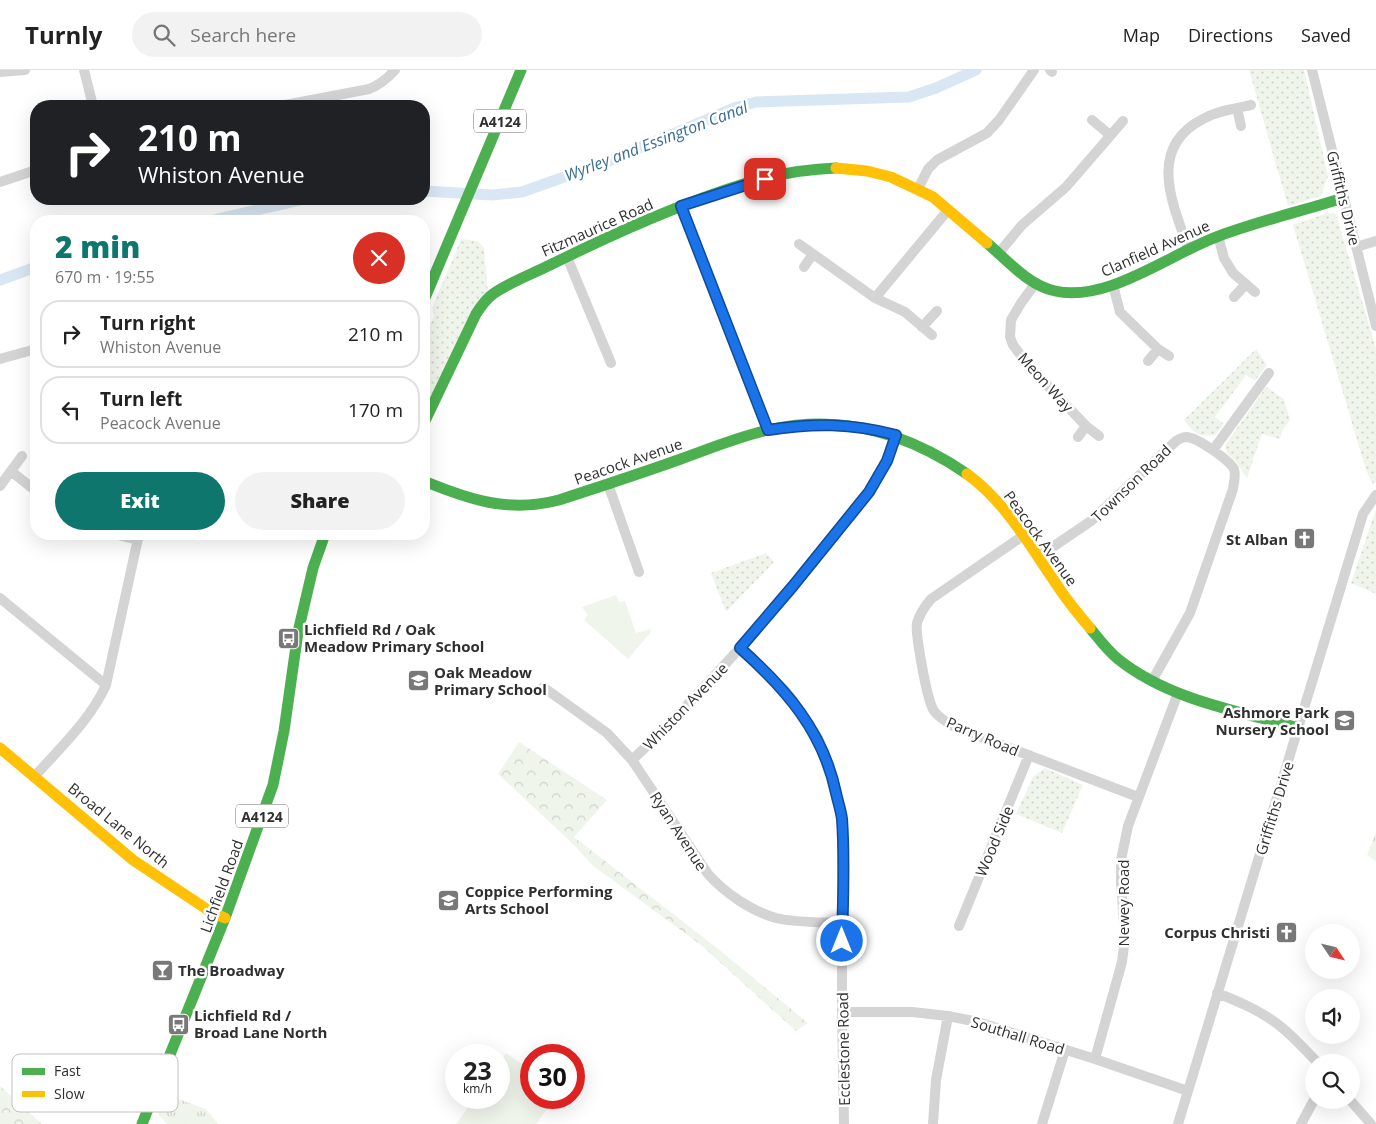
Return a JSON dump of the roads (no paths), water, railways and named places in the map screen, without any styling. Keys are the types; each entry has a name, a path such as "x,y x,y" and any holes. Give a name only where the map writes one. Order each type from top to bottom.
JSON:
{"street":[{"path":"0,72 25,70"},
{"path":"84,70 92,100"},
{"path":"311,100 369,89 388,79 395,70"},
{"name":"A4124","path":"430,286 521,70"},
{"path":"918,189 928,169 937,160 987,133 999,120 1034,70"},
{"name":"Griffiths Drive","path":"1312,70 1376,326"},
{"path":"1190,250 1167,180 1174,145 1179,138 1204,118 1251,105"},
{"path":"1237,108 1241,126"},
{"path":"1092,120 1110,135"},
{"path":"998,254 1022,225 1066,187 1123,121"},
{"name":"Fitzmaurice Road","path":"430,410 483,302 494,293 567,257 681,206 751,182 779,175 835,168 891,177 918,189"},
{"path":"0,182 30,172"},
{"name":"Clanfield Avenue","path":"918,189 933,197 1035,284 1056,291 1083,293 1113,285 1218,236 1344,198"},
{"path":"681,206 768,430"},
{"path":"875,298 948,210"},
{"path":"1218,236 1224,258 1233,273 1255,292"},
{"path":"1356,247 1376,241"},
{"path":"799,244 875,298 905,312 932,335"},
{"path":"804,267 813,254"},
{"path":"567,257 611,363"},
{"name":"Meon Way","path":"1035,284 1020,303 1011,320 1010,337 1013,345 1029,366 1086,426 1099,436"},
{"path":"1234,297 1246,284"},
{"path":"1113,285 1120,312 1158,349 1169,356"},
{"path":"922,327 937,311"},
{"path":"1148,361 1158,349"},
{"path":"0,359 30,351"},
{"path":"1213,450 1269,373"},
{"name":"Peacock Avenue","path":"430,484 454,494 481,502 524,506 559,500 768,430 835,424 877,430 896,435 938,453 968,474 997,500 1024,535 1067,600 1120,660 1152,681 1178,693 1299,728"},
{"name":"Meon Way","path":"1078,437 1086,426"},
{"name":"Whiston Avenue","path":"632,760 667,727 740,648 793,586 869,492 887,461 896,435"},
{"name":"Townson Road","path":"1038,558 1091,522 1176,440 1186,437 1192,438 1213,450 1233,468 1235,476 1233,489 1190,613 1152,681"},
{"path":"0,486 22,456"},
{"path":"12,472 30,486"},
{"path":"608,484 639,572"},
{"name":"Griffiths Drive","path":"1178,1124 1363,514 1376,495"},
{"name":"Parry Road","path":"1024,535 931,599 922,610 917,624 926,690 934,711 945,722 1138,797"},
{"path":"35,776 90,712 99,700 106,685 137,540"},
{"name":"Lichfield Road","path":"170,1054 225,918 273,785 284,731 298,632 313,568 323,540"},
{"path":"0,598 106,685"},
{"name":"Ecclestone Road","path":"740,648 788,695 818,738 827,760 842,818 844,1124"},
{"name":"Ryan Avenue","path":"543,687 607,733 632,760 708,874 718,885 764,914 794,920 843,923"},
{"name":"Newey Road","path":"1095,1059 1122,962 1126,938 1121,883 1122,860 1128,826 1178,693"},
{"name":"Broad Lane North","path":"0,748 133,860 210,912 225,918"},
{"name":"Wood Side","path":"958,926 1029,756"},
{"path":"1218,993 1249,1006 1271,1020 1288,1033 1309,1054"},
{"name":"Southall Road","path":"842,1012 912,1012 978,1022 1188,1091"},
{"path":"932,1124 936,1080 948,1016"},
{"path":"1042,1124 1065,1050"},
{"path":"1302,1124 1310,1109"},
{"path":"1358,1109 1371,1124"},
{"name":"Lichfield Road","path":"142,1124 147,1112"}],"waterway":[{"name":"Wyrley and Essington Canal","path":"430,191 492,195 522,192 609,161 734,108 756,102 909,97 936,88 976,70"},
{"name":"Wyrley and Essington Canal","path":"235,215 279,205"},
{"name":"Wyrley and Essington Canal","path":"0,280 30,269"}],"place":[{"name":"St Alban","path":"1304,539"},
{"name":"Lichfield Rd / Oak Meadow Primary School","path":"288,638"},
{"name":"Oak Meadow Primary School","path":"418,681"},
{"name":"Ashmore Park Nursery School","path":"1345,721"},
{"name":"Coppice Performing Arts School","path":"449,900"},
{"name":"Corpus Christi","path":"1286,932"},
{"name":"The Broadway","path":"162,970"},
{"name":"Lichfield Rd / Broad Lane North","path":"178,1024"}]}
